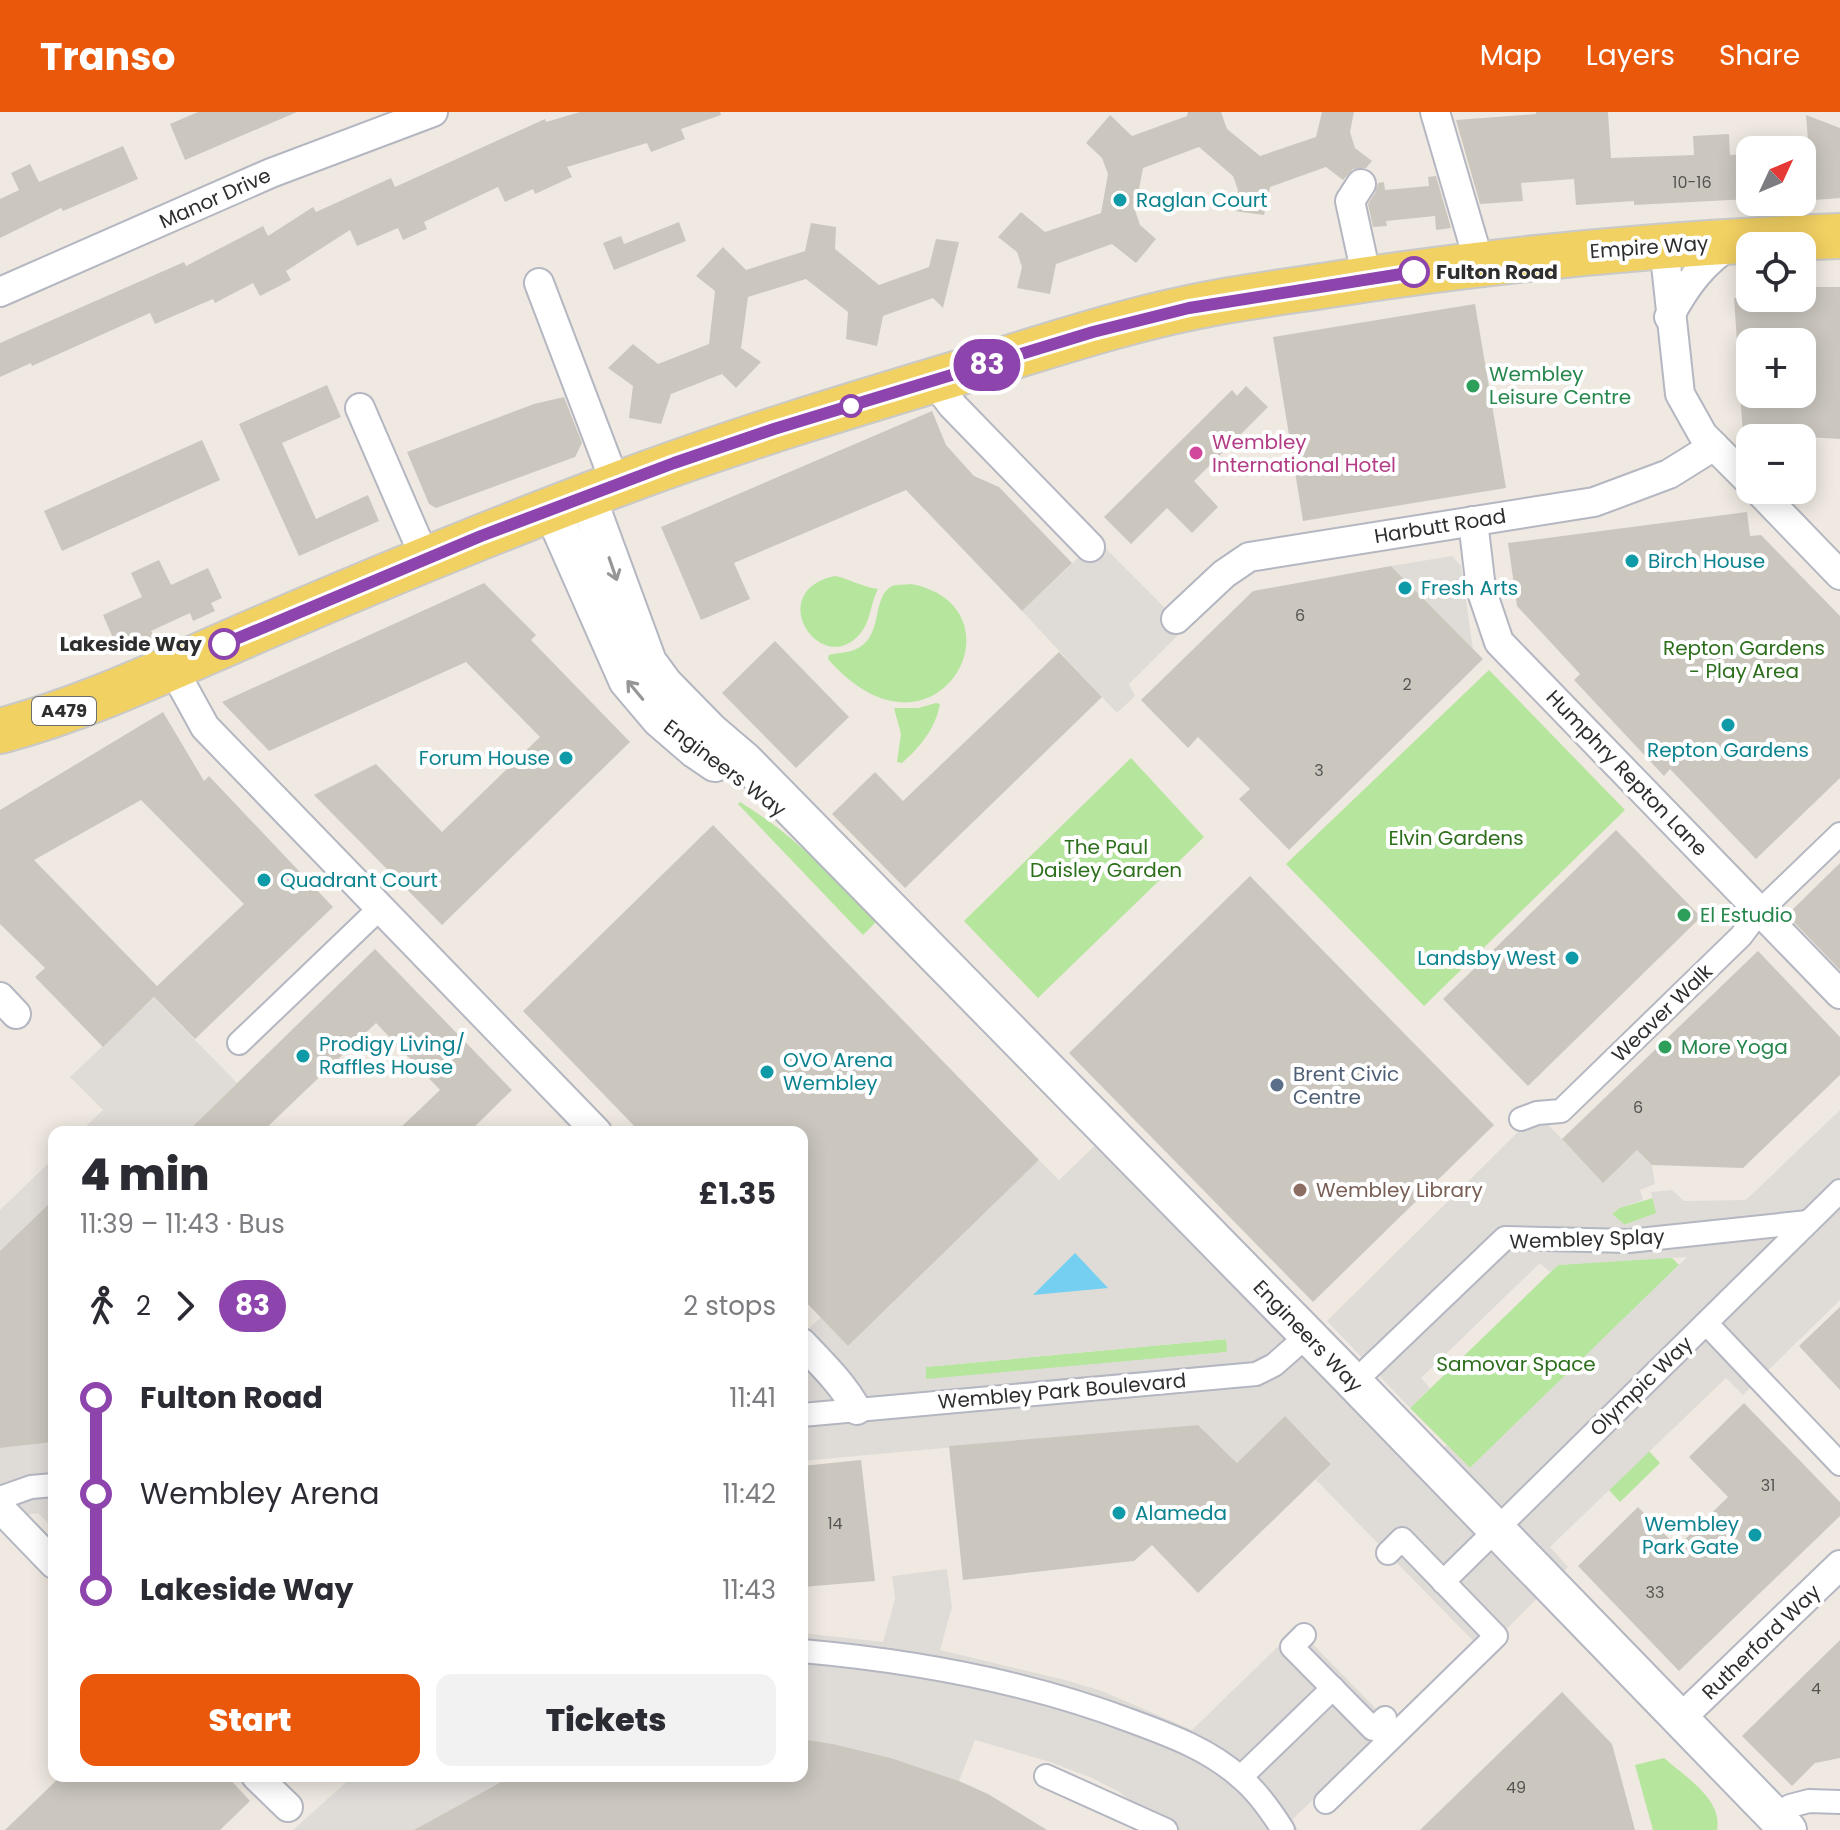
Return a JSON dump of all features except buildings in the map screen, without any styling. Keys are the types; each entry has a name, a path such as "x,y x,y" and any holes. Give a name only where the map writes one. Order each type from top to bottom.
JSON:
{"main road":[{"name":"Empire Way","path":"1816,237 1840,236"},
{"name":"Empire Way","path":"0,731 46,718 425,558 585,497 774,429 1093,332 1189,308 1479,262 1736,239"}],"street":[{"name":"Manor Drive","path":"0,292 271,173 433,112"},
{"path":"1435,112 1479,262"},
{"path":"1361,184 1350,201 1367,279"},
{"path":"1669,317 1690,280 1706,263 1736,241"},
{"path":"1664,246 1669,317 1680,394 1703,435 1736,468"},
{"path":"539,283 585,497"},
{"path":"942,378 943,393 952,405 1090,547"},
{"path":"360,408 425,558"},
{"name":"Harbutt Road","path":"1176,619 1224,574 1249,557 1594,502 1669,474 1714,446"},
{"name":"Engineers Way","path":"585,497 648,662 664,684 711,732 745,761 1681,1718 1789,1818"},
{"path":"1772,504 1840,575"},
{"name":"Humphry Repton Lane","path":"1473,521 1481,589 1499,642 1840,994"},
{"path":"172,667 205,727 591,1126"},
{"name":"Weaver Walk","path":"1521,1119 1537,1113 1561,1111 1741,936 1760,911 1840,834"},
{"path":"239,1043 380,908"},
{"name":"Olympic Way","path":"1326,1802 1496,1636 1438,1591 1496,1528 1840,1191"},
{"name":"Wembley Splay","path":"1368,1369 1505,1238 1629,1241 1808,1222"},
{"path":"1706,1323 1840,1464"},
{"name":"Wembley Park Boulevard","path":"808,1414 1256,1374 1274,1365 1308,1335"},
{"path":"808,1349 841,1384 857,1410"},
{"path":"0,1498 31,1487 48,1486"},
{"path":"0,1508 48,1558"},
{"name":"Rutherford Way","path":"1681,1718 1840,1565"},
{"path":"808,1652 895,1661 1035,1689 1104,1710 1182,1740 1206,1753 1241,1777 1283,1830"},
{"path":"1241,1777 1339,1682"},
{"path":"1046,1776 1167,1830"},
{"path":"262,1782 288,1807"},
{"path":"1789,1818 1809,1801 1840,1802"},
{"path":"1126,1808 1167,1830"}],"green space":[{"path":"835,576 878,589 859,635 844,645 829,646 815,639 805,627 801,613 803,598 814,585"},
{"path":"911,584 946,599 963,623 966,650 955,676 933,695 903,702 867,692 828,659 829,655 851,651 864,644 874,628 885,592 894,585"},
{"name":"Elvin Gardens","path":"1489,670 1625,810 1424,1006 1286,864"},
{"path":"940,704 938,713 926,736 902,763 897,762 901,734 894,708 918,708"},
{"name":"The Paul Daisley Garden","path":"1131,758 1204,837 1038,998 964,921"},
{"path":"740,802 795,842 876,922 863,935 738,804"},
{"path":"1653,1198 1657,1213 1624,1225 1612,1214 1619,1208"},
{"name":"Samovar Space","path":"1670,1256 1679,1265 1470,1468 1410,1408 1558,1265"},
{"path":"1227,1339 1228,1352 926,1380 925,1367"},
{"path":"1649,1451 1660,1463 1620,1502 1609,1490"},
{"path":"1664,1758 1708,1798 1714,1808 1717,1830 1653,1830 1635,1765"}],"shaded area":[{"path":"1097,540 1185,628 1129,684 1135,696 1117,713 1022,611"},
{"path":"1452,556 1461,566 1473,649 1391,566"},
{"path":"154,998 237,1083 196,1123 199,1126 86,1126 103,1110 70,1077"},
{"path":"1840,1110 1840,1300 1743,1395 1726,1378 1550,1547 1568,1567 1484,1652 1316,1480 1331,1463 1285,1417 1237,1463 1198,1425 808,1460 808,1329 821,1317 849,1345 1039,1160 1059,1180 1103,1138 1431,1461 1447,1445 1470,1468 1687,1257 1558,1265 1550,1272 1540,1263 1421,1378 1430,1388 1410,1408 1327,1321 1537,1113 1603,1182 1637,1150 1652,1165 1655,1184 1640,1190 1643,1200 1619,1208 1612,1214 1625,1225 1656,1213 1651,1192 1672,1190 1684,1201 1746,1200","holes":["1226,1339 1227,1352 926,1379 926,1367"]},
{"path":"48,1164 48,1205 0,1251 0,1210"},
{"path":"48,1443 48,1523 38,1513 0,1520 0,1448"},
{"path":"947,1569 952,1607 940,1650 1102,1691 1192,1730 1297,1628 1391,1724 1292,1820 1298,1830 1137,1830 1135,1810 1130,1800 1119,1792 1050,1762 975,1740 959,1781 891,1758 808,1740 808,1634 883,1642 895,1599 892,1576"},
{"path":"346,1782 501,1782 415,1830 293,1830"}],"water":[{"path":"1075,1253 1108,1288 1033,1295"}],"bus line":[{"name":"83","path":"224,644 481,536 774,429 1093,332 1189,308 1414,272"}],"place":[{"name":"Raglan Court","path":"1120,200"},
{"name":"Fulton Road","path":"1414,272"},
{"name":"Wembley Leisure Centre","path":"1473,386"},
{"name":"Wembley International Hotel","path":"1196,453"},
{"name":"Birch House","path":"1632,561"},
{"name":"Fresh Arts","path":"1405,588"},
{"name":"Lakeside Way","path":"224,644"},
{"name":"Repton Gardens","path":"1728,725"},
{"name":"Forum House","path":"566,758"},
{"name":"Quadrant Court","path":"264,880"},
{"name":"El Estudio","path":"1684,915"},
{"name":"Landsby West","path":"1572,958"},
{"name":"More Yoga","path":"1665,1047"},
{"name":"Prodigy Living/ Raffles House","path":"303,1056"},
{"name":"OVO Arena Wembley","path":"767,1072"},
{"name":"Brent Civic Centre","path":"1277,1085"},
{"name":"Wembley Library","path":"1300,1190"},
{"name":"Alameda","path":"1119,1513"},
{"name":"Wembley Park Gate","path":"1755,1535"}],"park label":[{"name":"Repton Gardens - Play Area","path":"1744,660"}]}
